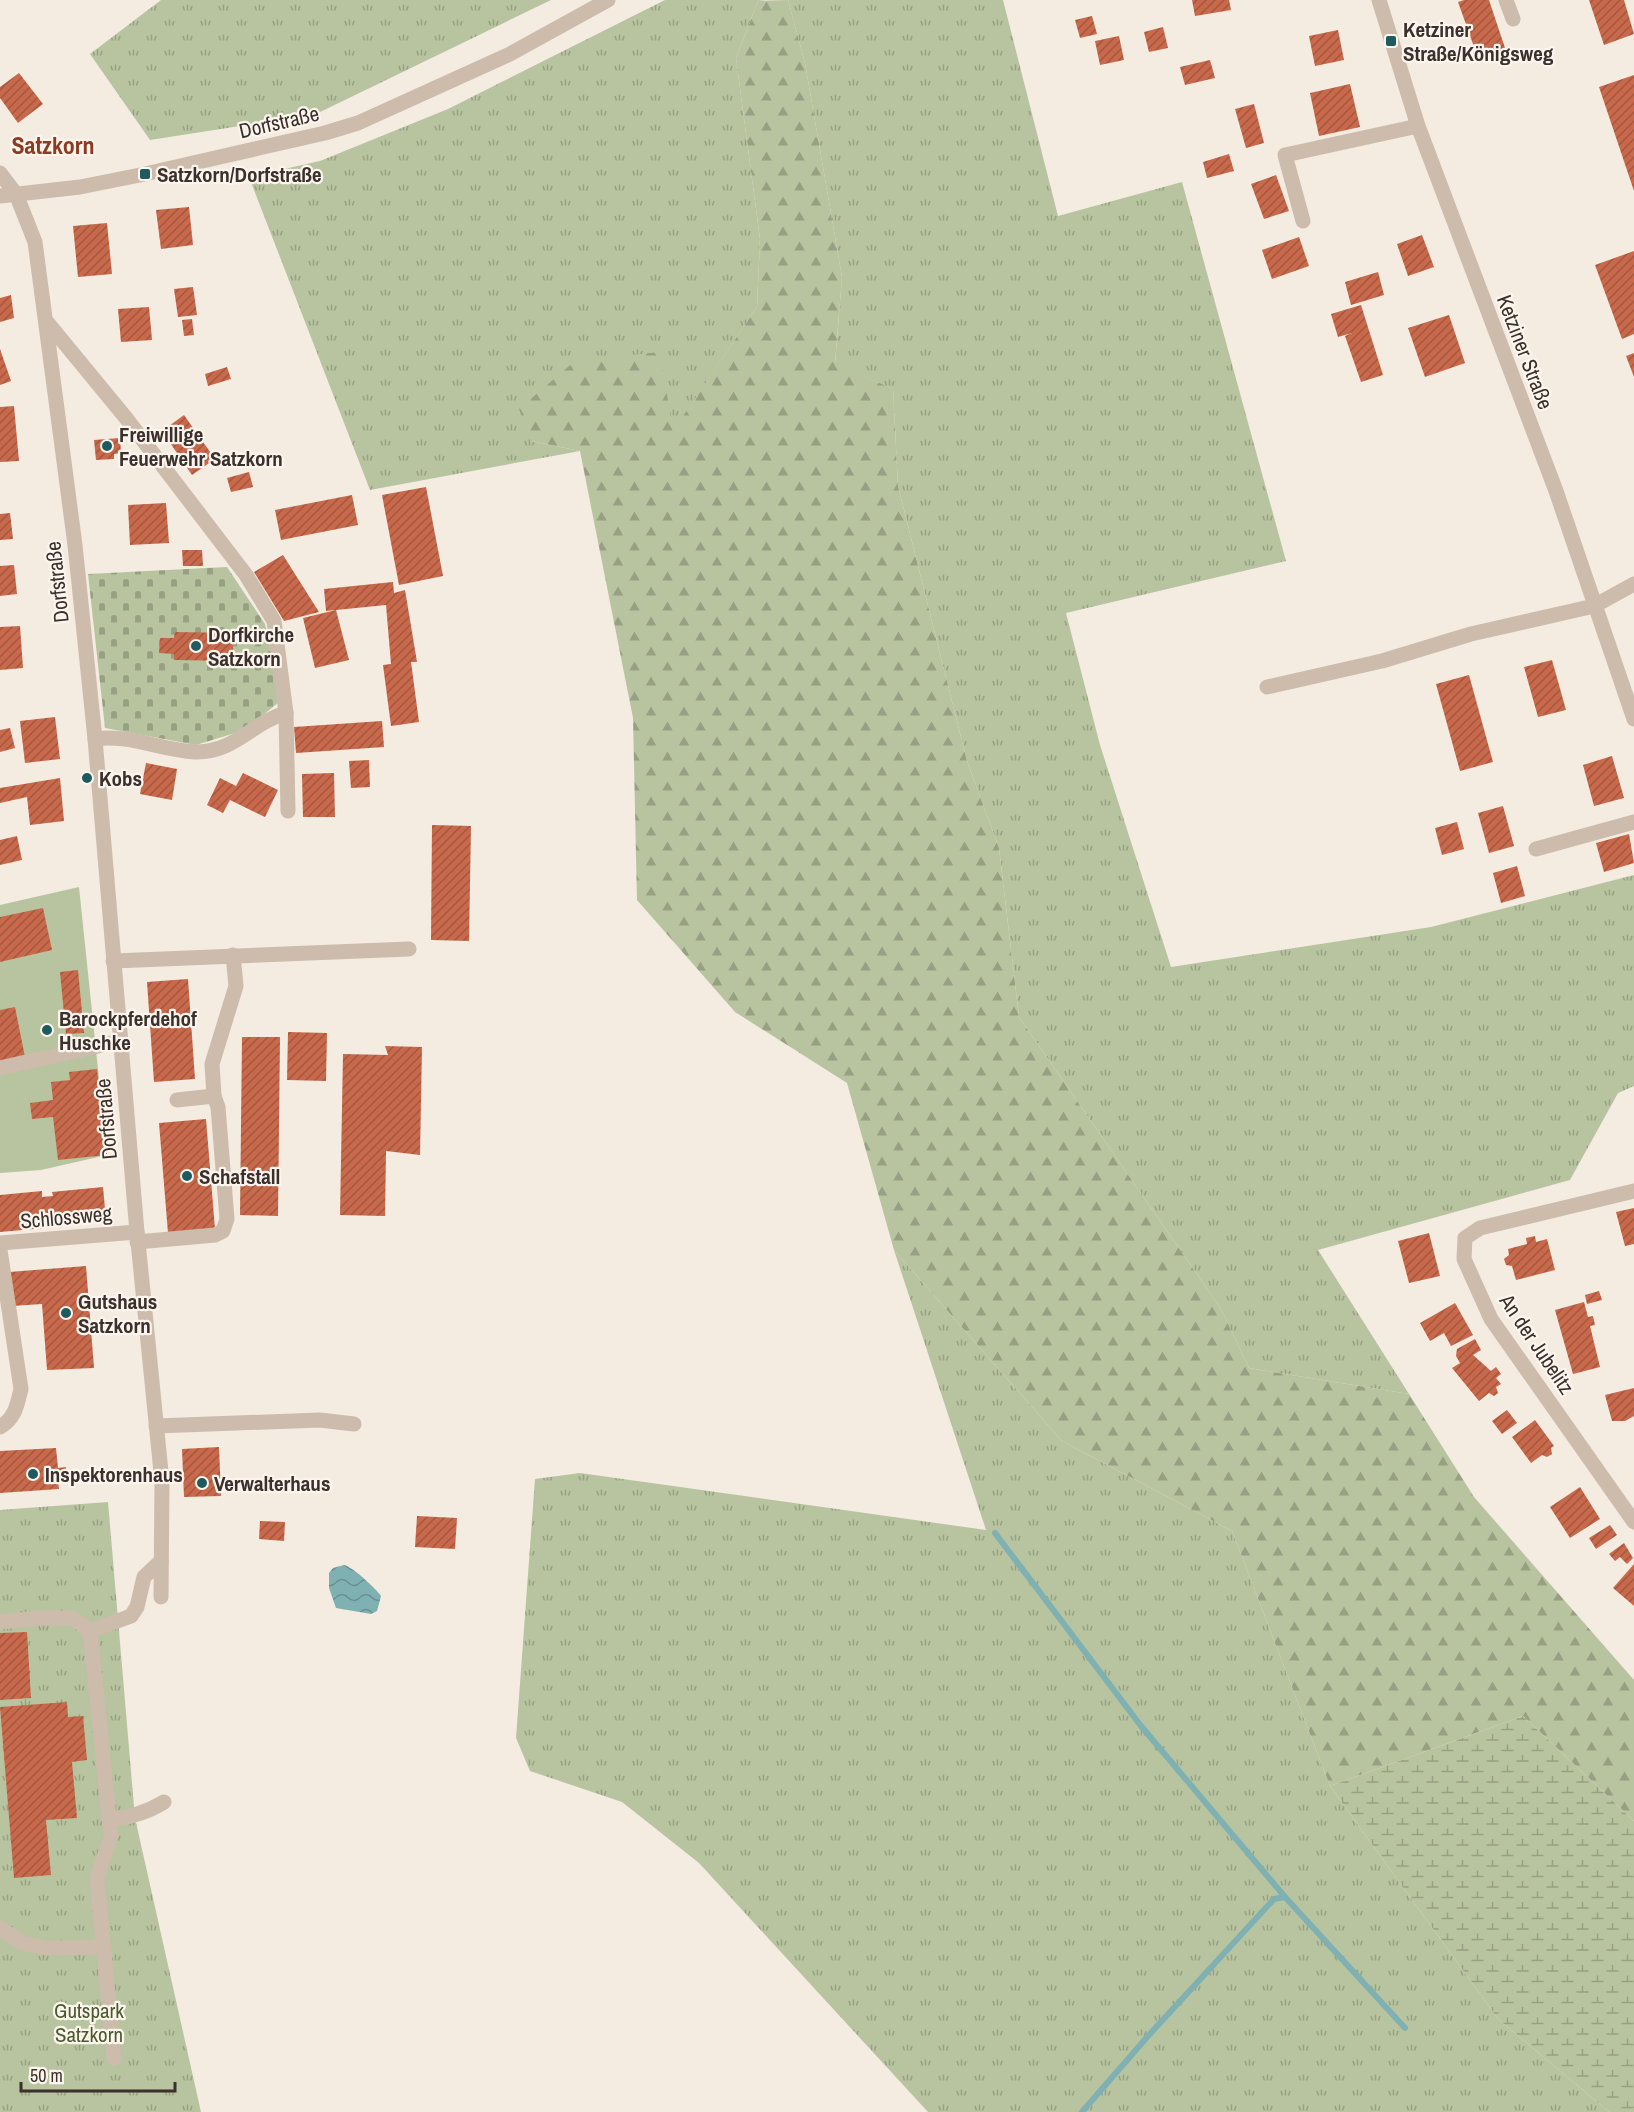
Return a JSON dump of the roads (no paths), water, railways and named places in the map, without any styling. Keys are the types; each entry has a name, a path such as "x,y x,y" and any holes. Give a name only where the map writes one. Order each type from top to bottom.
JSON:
{"street":[{"name":"Dorfstraße","path":"161,1597 162,1482 137,1237 95,739 75,545 35,242 8,195 80,187 124,178 326,133 358,123 510,54 608,0"},
{"name":"Ketziner Straße","path":"1379,0 1418,126 1556,491 1634,718"},
{"path":"1506,0 1513,19"},
{"path":"1303,221 1285,154 1418,126"},
{"path":"0,173 8,195"},
{"path":"47,321 126,418 246,575 274,621 286,713 288,811"},
{"path":"1267,687 1382,661 1471,634 1594,606 1634,584"},
{"path":"95,739 115,736 196,752 224,747 246,737 267,718 286,713"},
{"path":"1536,849 1634,822"},
{"path":"113,961 409,949"},
{"path":"177,1100 214,1096 212,1064 236,986 233,955"},
{"path":"0,1068 120,1041"},
{"name":"Schlossweg","path":"0,1243 215,1235 223,1231 227,1219 225,1183 218,1107 214,1096"},
{"name":"An der Jubelitz","path":"1634,1191 1480,1228 1466,1238 1464,1259 1491,1319 1634,1522"},
{"path":"0,1250 21,1389 17,1409 8,1423 0,1427"},
{"path":"156,1425 320,1420 354,1424"},
{"path":"90,1631 131,1616 137,1607 144,1577 161,1561"},
{"path":"0,1622 38,1618 73,1618 90,1631 111,1836 97,1878 114,2058"},
{"path":"109,1820 127,1818 149,1811 164,1802"},
{"path":"0,1928 22,1943 47,1948 103,1947"}],"water":[{"path":"344,1565 369,1583 381,1596 377,1611 371,1614 336,1608 329,1588 329,1573 333,1568"}],"waterway":[{"path":"995,1533 1141,1726 1285,1897"},
{"path":"1082,2112 1148,2036 1274,1899 1285,1897 1405,2028"}],"place":[{"name":"Ketziner Straße/Königsweg","path":"1391,41"},
{"name":"Satzkorn/Dorfstraße","path":"145,174"},
{"name":"Freiwillige Feuerwehr Satzkorn","path":"107,446"},
{"name":"Dorfkirche Satzkorn","path":"196,646"},
{"name":"Kobs","path":"87,778"},
{"name":"Barockpferdehof Huschke","path":"47,1030"},
{"name":"Schafstall","path":"187,1176"},
{"name":"Gutshaus Satzkorn","path":"66,1313"},
{"name":"Inspektorenhaus","path":"33,1474"},
{"name":"Verwalterhaus","path":"202,1483"}],"district":[{"name":"Satzkorn","path":"53,145"}],"park label":[{"name":"Gutspark Satzkorn","path":"89,2022"}]}
